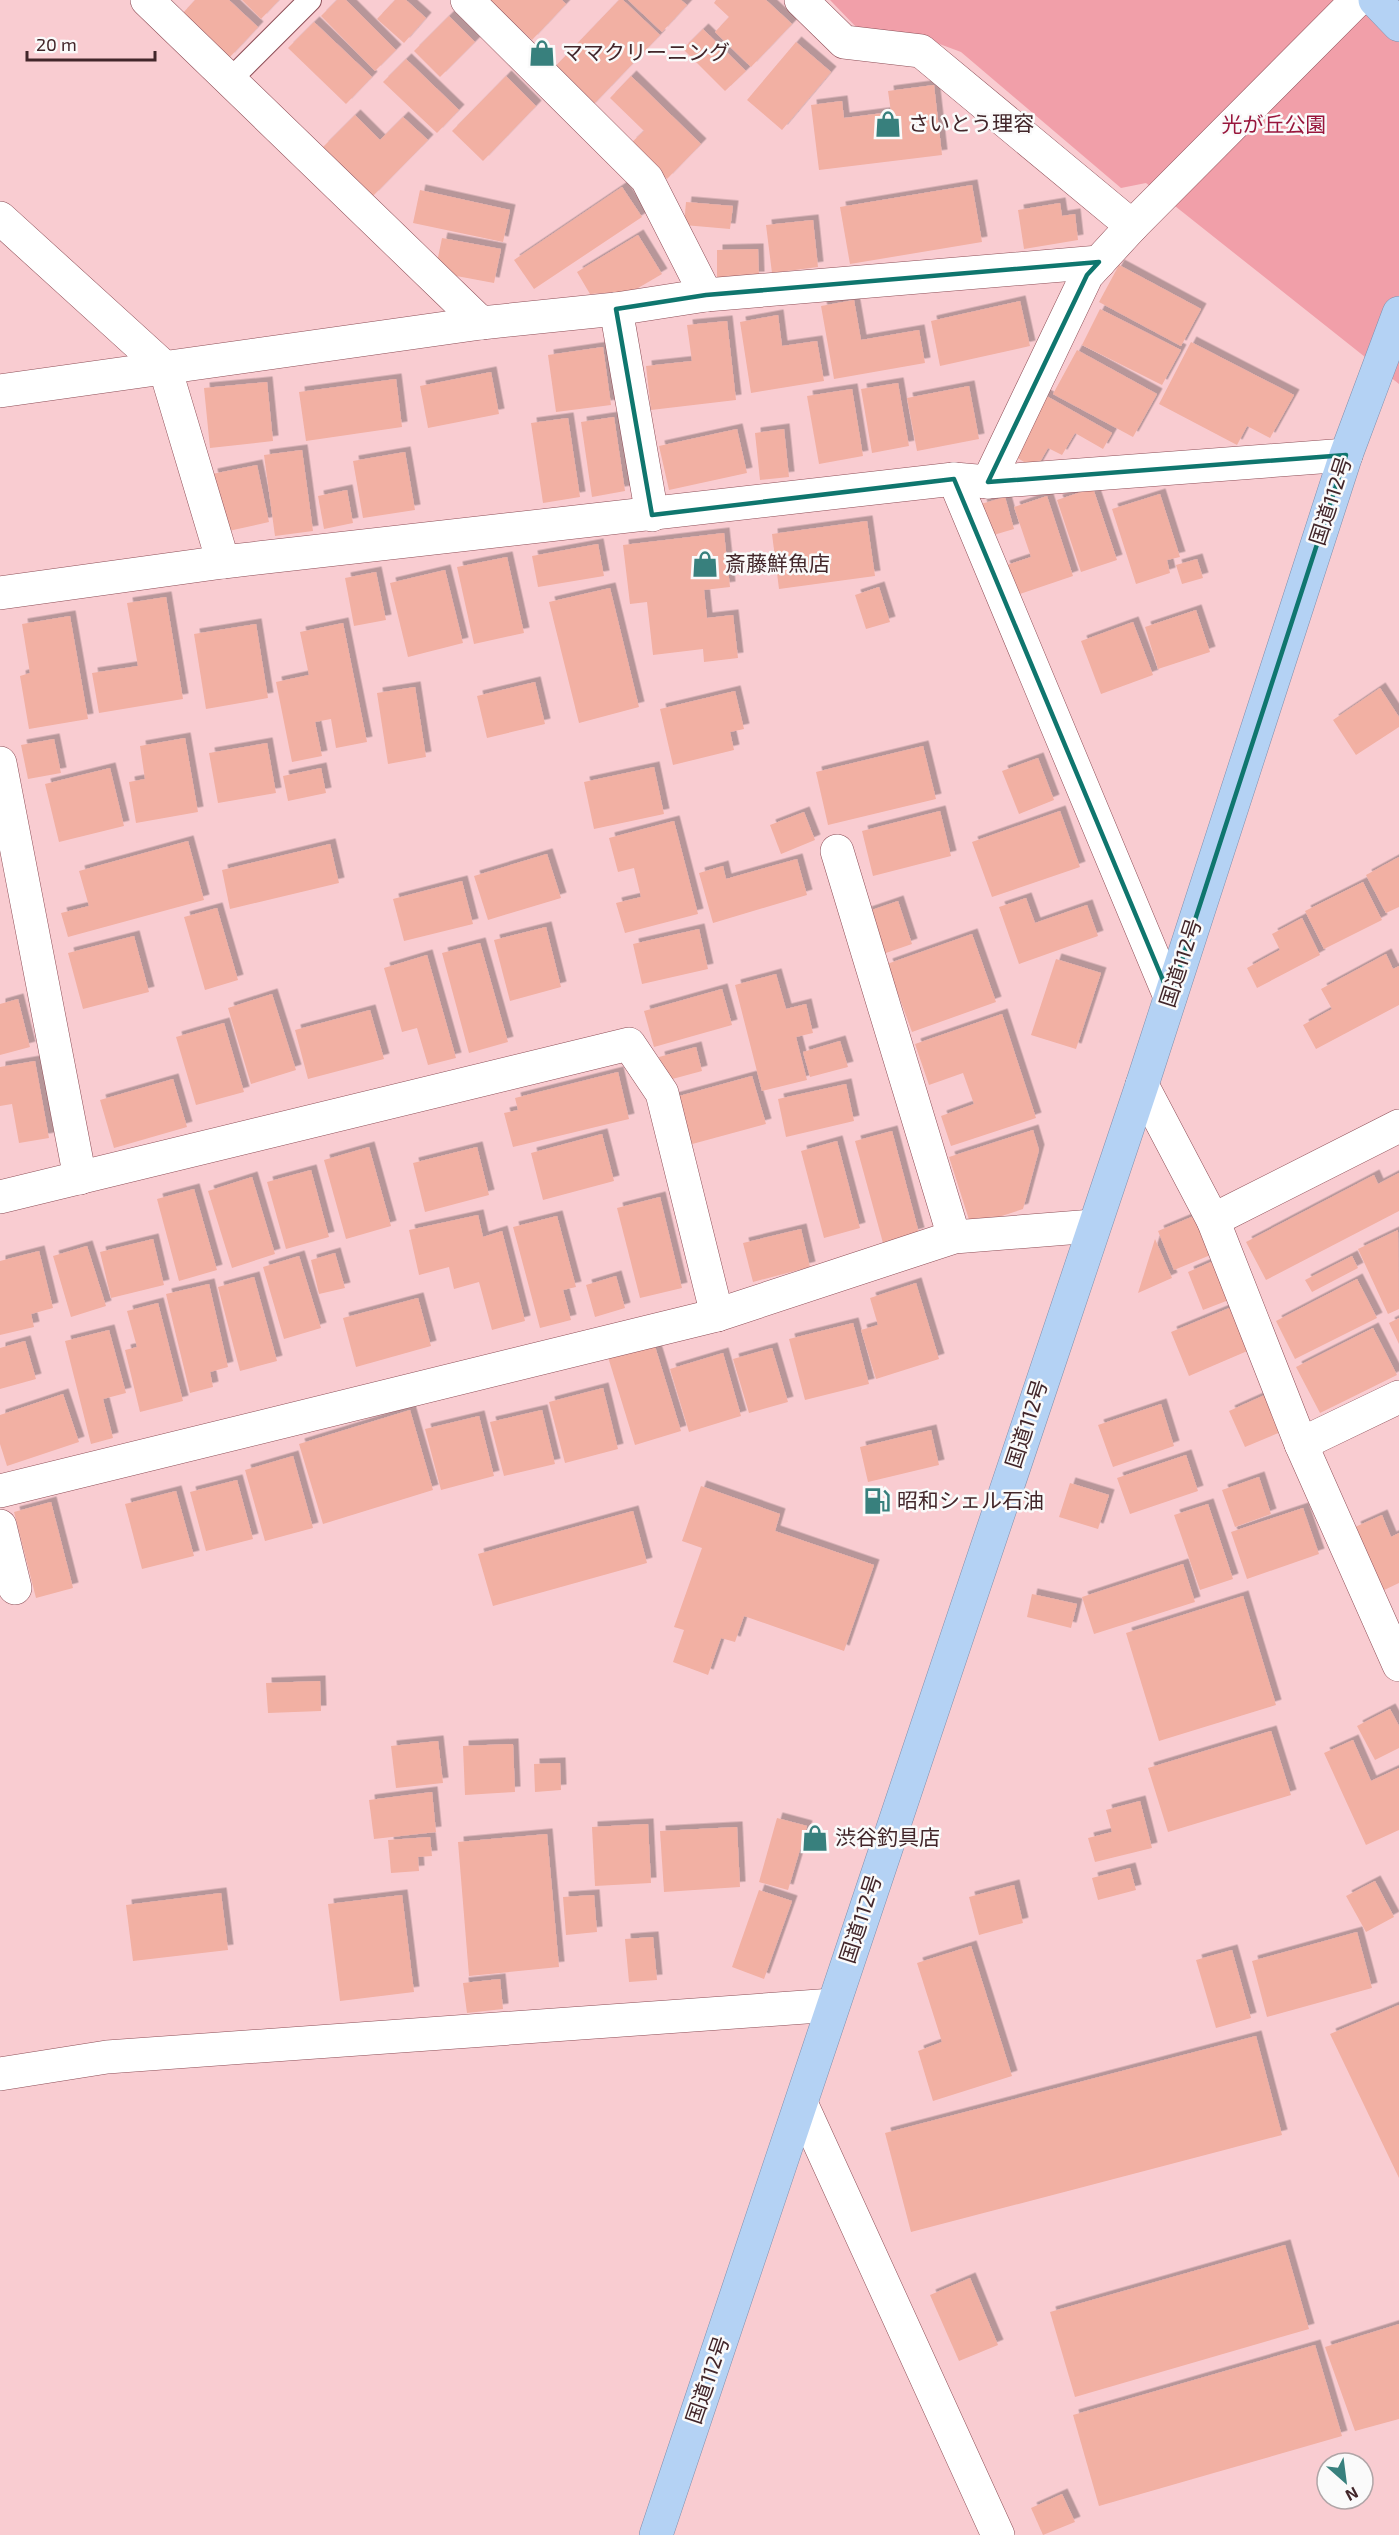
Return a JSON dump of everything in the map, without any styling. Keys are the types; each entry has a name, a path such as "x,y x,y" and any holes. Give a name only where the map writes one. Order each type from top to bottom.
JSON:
{"highway":[{"path":"1375,0 1399,25"},
{"name":"国道112号","path":"656,2535 1142,1085 1346,455 1399,313"}],"street":[{"path":"147,0 481,323"},
{"path":"467,0 647,179 706,295"},
{"path":"801,0 844,42 921,51 1132,226"},
{"path":"988,482 1087,275 1132,226 1358,0"},
{"path":"0,218 165,368 224,562"},
{"path":"0,391 481,323 616,309 706,295 1099,262"},
{"path":"616,309 652,515"},
{"path":"0,593 224,562 954,479 988,482 1346,455"},
{"path":"954,479 1170,997"},
{"path":"0,763 80,1178"},
{"path":"837,851 954,1237"},
{"path":"0,1197 629,1044 662,1094 717,1315"},
{"path":"1142,1085 1213,1220 1301,1444 1399,1665"},
{"path":"1213,1220 1399,1126"},
{"path":"0,1491 717,1315 954,1237 1093,1226"},
{"path":"1301,1444 1399,1397"},
{"path":"0,1526 15,1588"},
{"path":"0,2074 107,2057 832,2005"},
{"path":"802,2105 998,2535"}],"lane":[{"path":"230,80 310,0"}],"highlighted area":[{"path":"1099,262 1087,275 988,482 1346,455 1170,997 954,479 652,515 616,309 706,295"}],"green space":[{"name":"光が丘公園","path":"830,0 1399,0 1399,384 1146,183 1121,188 961,52 910,33 856,27"}],"building":[{"path":"195,0 229,0 258,27 229,58 182,14"},
{"path":"242,0 279,0 261,19"},
{"path":"337,0 346,0 396,50 375,71 321,16"},
{"path":"395,0 406,0 426,18 404,43 377,19"},
{"path":"489,0 562,0 566,4 532,40"},
{"path":"619,0 623,0 660,35 590,108 551,71"},
{"path":"628,0 681,0 687,5 662,32"},
{"path":"716,0 766,0 792,24 751,67 715,32 729,17 714,3"},
{"path":"449,16 475,42 440,77 414,51"},
{"path":"314,22 372,77 346,104 288,48"},
{"path":"703,29 746,71 725,91 683,49"},
{"path":"796,42 831,72 782,130 747,100"},
{"path":"406,59 459,110 437,133 383,82"},
{"path":"506,76 536,106 483,161 452,131"},
{"path":"631,76 701,144 667,179 631,143 644,131 610,98"},
{"path":"934,85 942,155 819,170 811,105 842,101 844,118 891,112 888,91"},
{"path":"355,115 380,140 403,117 428,140 373,196 323,147"},
{"path":"972,185 982,242 850,264 840,207"},
{"path":"622,187 642,217 534,289 514,260"},
{"path":"420,190 510,210 503,242 413,223"},
{"path":"686,202 733,206 730,229 684,225"},
{"path":"1060,203 1062,216 1075,214 1078,240 1024,249 1018,210"},
{"path":"813,220 818,267 772,273 766,225"},
{"path":"638,235 662,274 633,291 590,294 577,272"},
{"path":"442,238 501,249 494,283 435,272"},
{"path":"758,249 759,277 717,278 717,250"},
{"path":"1119,265 1201,309 1181,346 1099,302"},
{"path":"854,300 861,340 919,330 925,363 834,379 821,306"},
{"path":"1020,301 1030,346 940,366 931,321"},
{"path":"1100,309 1181,350 1162,385 1082,345"},
{"path":"778,315 782,346 817,341 824,381 751,393 740,322"},
{"path":"727,321 736,400 651,410 646,366 692,361 687,325"},
{"path":"1191,342 1294,395 1270,438 1247,426 1237,445 1159,404"},
{"path":"603,347 611,405 556,412 548,355"},
{"path":"1077,350 1157,394 1133,437 1053,394"},
{"path":"491,372 499,414 428,428 420,386"},
{"path":"396,379 402,427 306,441 299,392"},
{"path":"267,382 273,441 210,448 204,388"},
{"path":"898,383 909,446 872,453 861,389"},
{"path":"969,386 979,439 917,451 907,398"},
{"path":"852,389 863,456 819,464 807,396"},
{"path":"1043,394 1112,433 1103,449 1075,433 1062,455 1048,448 1036,469 1009,453"},
{"path":"614,417 625,491 592,497 581,422"},
{"path":"568,418 580,497 543,503 531,423"},
{"path":"737,429 747,473 669,490 659,446"},
{"path":"784,429 789,477 760,480 755,433"},
{"path":"302,450 313,531 275,536 264,455"},
{"path":"405,452 415,510 363,518 353,461"},
{"path":"257,465 269,522 224,532 212,474"},
{"path":"1093,488 1117,560 1081,572 1057,500"},
{"path":"347,490 353,523 324,529 318,496"},
{"path":"1160,494 1180,557 1167,560 1170,573 1136,584 1112,509"},
{"path":"1047,496 1073,576 1014,596 1004,566 1031,557 1014,507"},
{"path":"1005,497 1014,529 990,536 981,504"},
{"path":"867,521 875,576 779,589 772,534"},
{"path":"724,533 730,587 704,590 707,618 733,615 738,658 704,662 703,649 653,655 647,602 630,604 623,545"},
{"path":"598,544 604,576 538,587 532,556"},
{"path":"507,557 524,633 474,644 457,567"},
{"path":"1197,559 1203,578 1182,584 1176,565"},
{"path":"445,570 463,643 408,657 390,583"},
{"path":"376,572 386,620 354,626 345,578"},
{"path":"879,587 890,622 866,629 855,595"},
{"path":"610,588 639,707 579,723 549,602"},
{"path":"166,597 183,699 99,713 92,673 138,666 127,603"},
{"path":"1196,610 1210,652 1158,669 1145,627"},
{"path":"70,616 88,719 29,729 20,676 30,673 22,624"},
{"path":"1133,622 1153,675 1101,694 1081,641"},
{"path":"343,623 367,742 336,748 331,719 315,722 322,756 292,762 276,682 309,675 300,632"},
{"path":"256,624 268,698 206,709 194,634"},
{"path":"535,682 545,724 487,738 477,696"},
{"path":"415,687 426,757 388,764 377,693"},
{"path":"1380,688 1399,717 1399,727 1356,755 1333,720"},
{"path":"735,691 744,729 730,732 734,750 673,765 660,709"},
{"path":"185,738 198,812 136,823 129,782 145,779 140,746"},
{"path":"54,739 61,773 28,779 21,745"},
{"path":"267,743 276,793 218,803 209,753"},
{"path":"923,746 936,799 828,825 816,772"},
{"path":"1038,758 1054,800 1019,814 1002,771"},
{"path":"654,767 664,814 594,829 584,782"},
{"path":"110,768 124,826 59,842 45,784"},
{"path":"321,768 326,793 288,801 283,776"},
{"path":"940,811 951,856 873,876 862,831"},
{"path":"1060,811 1080,867 992,897 972,842"},
{"path":"804,812 815,840 781,854 770,825"},
{"path":"674,821 698,914 625,933 616,903 641,897 634,868 618,872 609,838"},
{"path":"188,841 204,900 68,937 61,913 89,906 79,871"},
{"path":"330,844 339,883 230,909 222,870"},
{"path":"547,854 561,898 488,920 474,876"},
{"path":"1399,857 1399,907 1386,913 1366,875"},
{"path":"797,859 807,895 713,923 699,873 723,866 726,879"},
{"path":"462,881 473,924 404,941 393,899"},
{"path":"1363,882 1382,920 1324,949 1305,911"},
{"path":"1026,898 1035,923 1087,905 1098,936 1019,964 999,907"},
{"path":"898,901 912,944 880,955 866,912"},
{"path":"217,908 238,980 205,990 184,917"},
{"path":"1302,918 1320,955 1257,988 1247,968 1280,950 1272,934"},
{"path":"546,927 561,987 510,1001 494,940"},
{"path":"699,929 708,969 642,984 633,944"},
{"path":"972,934 996,1002 912,1032 887,964"},
{"path":"134,936 149,992 83,1009 68,953"},
{"path":"480,943 508,1042 469,1053 442,953"},
{"path":"1386,954 1393,969 1399,966 1399,1005 1316,1049 1303,1025 1332,1009 1321,989"},
{"path":"427,955 456,1058 428,1065 417,1028 402,1032 384,968"},
{"path":"1056,959 1101,973 1076,1049 1031,1035"},
{"path":"776,974 786,1009 806,1004 813,1033 796,1037 807,1080 762,1091 735,985"},
{"path":"722,989 732,1025 654,1047 644,1011"},
{"path":"272,994 296,1070 251,1084 228,1008"},
{"path":"18,999 30,1047 0,1055 0,1004"},
{"path":"370,1010 384,1059 308,1079 295,1030"},
{"path":"1002,1014 1036,1118 951,1146 941,1116 974,1104 963,1073 929,1085 915,1044"},
{"path":"224,1023 244,1092 196,1105 176,1037"},
{"path":"840,1041 848,1067 810,1077 803,1052"},
{"path":"696,1047 702,1071 665,1081 659,1057"},
{"path":"35,1061 49,1138 19,1143 12,1104 0,1106 0,1067"},
{"path":"618,1072 629,1119 513,1147 504,1113 518,1110 515,1098"},
{"path":"752,1076 766,1124 685,1146 672,1098"},
{"path":"173,1079 187,1127 114,1148 100,1100"},
{"path":"846,1084 854,1121 786,1137 778,1099"},
{"path":"1033,1130 1039,1150 1023,1209 971,1226 949,1157"},
{"path":"892,1131 919,1233 883,1243 855,1141"},
{"path":"602,1134 614,1181 543,1200 531,1153"},
{"path":"837,1141 860,1228 824,1238 801,1151"},
{"path":"369,1147 391,1226 346,1239 324,1160"},
{"path":"477,1147 489,1195 425,1212 413,1163"},
{"path":"311,1170 329,1237 286,1249 267,1182"},
{"path":"1399,1173 1399,1211 1266,1280 1246,1242 1374,1175 1378,1184"},
{"path":"252,1177 275,1254 232,1268 208,1191"},
{"path":"194,1189 217,1270 179,1281 157,1199"},
{"path":"660,1197 682,1288 640,1298 617,1208"},
{"path":"1201,1213 1218,1252 1174,1270 1158,1231"},
{"path":"478,1215 483,1237 502,1231 525,1321 492,1330 479,1282 454,1289 449,1267 419,1275 409,1230"},
{"path":"557,1216 576,1287 563,1290 571,1320 540,1328 513,1227"},
{"path":"801,1229 810,1267 753,1282 743,1243"},
{"path":"1398,1230 1399,1309 1388,1314 1358,1249"},
{"path":"153,1239 164,1285 111,1298 100,1252"},
{"path":"1155,1239 1172,1278 1138,1293"},
{"path":"87,1246 106,1306 71,1317 53,1256"},
{"path":"39,1251 53,1308 31,1314 34,1327 0,1335 0,1261"},
{"path":"335,1253 345,1288 319,1294 311,1260"},
{"path":"299,1256 321,1328 284,1339 263,1267"},
{"path":"1352,1256 1358,1268 1312,1292 1305,1280"},
{"path":"1218,1259 1234,1298 1203,1310 1188,1272"},
{"path":"616,1276 625,1308 595,1317 586,1285"},
{"path":"254,1277 277,1361 240,1371 218,1287"},
{"path":"1357,1279 1377,1318 1295,1359 1276,1321"},
{"path":"916,1283 939,1359 876,1379 861,1330 878,1325 870,1298"},
{"path":"209,1284 228,1367 210,1372 213,1387 190,1393 166,1294"},
{"path":"418,1298 431,1346 356,1367 343,1318"},
{"path":"158,1303 183,1401 140,1412 125,1350 137,1347 127,1311"},
{"path":"1234,1306 1252,1349 1189,1376 1171,1332"},
{"path":"1399,1318 1399,1344 1389,1323"},
{"path":"853,1323 869,1384 805,1400 789,1339"},
{"path":"1373,1328 1397,1375 1320,1413 1296,1367"},
{"path":"109,1330 126,1393 103,1399 113,1438 91,1444 65,1341"},
{"path":"25,1341 36,1379 0,1389 0,1348"},
{"path":"654,1343 681,1431 635,1445 608,1357"},
{"path":"772,1348 788,1402 749,1413 733,1359"},
{"path":"723,1353 741,1416 689,1432 670,1369"},
{"path":"603,1388 618,1449 565,1463 549,1402"},
{"path":"63,1394 79,1442 7,1466 0,1444 0,1415"},
{"path":"1267,1394 1283,1431 1245,1447 1229,1411"},
{"path":"1161,1404 1174,1446 1113,1467 1098,1425"},
{"path":"410,1410 433,1490 323,1524 299,1444"},
{"path":"542,1410 555,1464 504,1476 490,1422"},
{"path":"479,1416 494,1476 441,1490 425,1429"},
{"path":"931,1430 939,1465 868,1482 860,1447"},
{"path":"1186,1455 1198,1491 1130,1514 1117,1478"},
{"path":"293,1456 313,1528 265,1541 245,1470"},
{"path":"1259,1477 1271,1514 1235,1527 1222,1490"},
{"path":"237,1480 253,1539 206,1551 190,1492"},
{"path":"1070,1483 1109,1495 1098,1529 1059,1517"},
{"path":"701,1486 780,1514 775,1531 874,1565 844,1651 744,1616 735,1642 721,1638 708,1675 673,1662 684,1630 674,1627 702,1548 682,1541"},
{"path":"176,1491 194,1556 142,1569 125,1504"},
{"path":"51,1502 73,1588 36,1598 14,1512"},
{"path":"1208,1504 1233,1579 1200,1590 1174,1515"},
{"path":"1303,1508 1319,1554 1247,1579 1231,1532"},
{"path":"633,1511 647,1563 493,1606 478,1554"},
{"path":"1382,1515 1391,1537 1399,1533 1399,1583 1382,1591 1355,1527"},
{"path":"1183,1564 1195,1602 1094,1634 1082,1597"},
{"path":"1032,1594 1077,1604 1071,1628 1027,1617"},
{"path":"1243,1596 1276,1705 1159,1741 1126,1633"},
{"path":"320,1681 321,1711 268,1713 266,1683"},
{"path":"1390,1709 1399,1726 1399,1748 1375,1760 1357,1726"},
{"path":"1271,1731 1291,1795 1168,1832 1148,1768"},
{"path":"1353,1740 1371,1781 1399,1768 1399,1830 1366,1845 1324,1753"},
{"path":"438,1741 443,1783 396,1788 391,1746"},
{"path":"513,1744 515,1792 465,1795 463,1746"},
{"path":"560,1763 561,1790 535,1792 534,1764"},
{"path":"432,1792 436,1832 374,1839 369,1800"},
{"path":"1140,1801 1152,1848 1095,1862 1088,1838 1112,1832 1106,1810"},
{"path":"777,1818 807,1826 788,1890 759,1882"},
{"path":"648,1824 651,1883 595,1886 592,1827"},
{"path":"737,1827 740,1887 664,1892 660,1831"},
{"path":"547,1834 559,1967 469,1976 458,1842"},
{"path":"430,1837 432,1856 418,1857 419,1871 391,1873 388,1840"},
{"path":"1130,1868 1136,1890 1098,1900 1092,1878"},
{"path":"1375,1881 1394,1917 1366,1932 1346,1896"},
{"path":"1014,1885 1023,1923 979,1935 969,1897"},
{"path":"759,1890 792,1901 764,1979 732,1967"},
{"path":"221,1893 228,1950 133,1961 126,1905"},
{"path":"402,1895 414,1992 340,2001 328,1904"},
{"path":"594,1895 597,1932 566,1935 563,1897"},
{"path":"1357,1932 1372,1988 1267,2017 1252,1961"},
{"path":"653,1937 657,1980 629,1982 625,1939"},
{"path":"971,1946 1012,2076 933,2101 918,2051 942,2042 917,1963"},
{"path":"1232,1950 1251,2018 1216,2028 1196,1960"},
{"path":"500,1979 503,2009 467,2013 463,1983"},
{"path":"1399,2005 1399,2178 1330,2034"},
{"path":"1256,2036 1282,2135 911,2232 885,2133"},
{"path":"1285,2245 1309,2329 1075,2397 1050,2312"},
{"path":"970,2278 998,2345 959,2361 930,2295"},
{"path":"1399,2324 1399,2419 1355,2431 1325,2347"},
{"path":"1315,2345 1342,2436 1099,2506 1073,2415"},
{"path":"1062,2494 1075,2522 1043,2535 1031,2508"}],"place":[{"name":"ママクリーニング","path":"542,53"},
{"name":"さいとう理容","path":"888,124"},
{"name":"斎藤鮮魚店","path":"705,564"},
{"name":"昭和シェル石油","path":"877,1501"},
{"name":"渋谷釣具店","path":"815,1838"}]}
